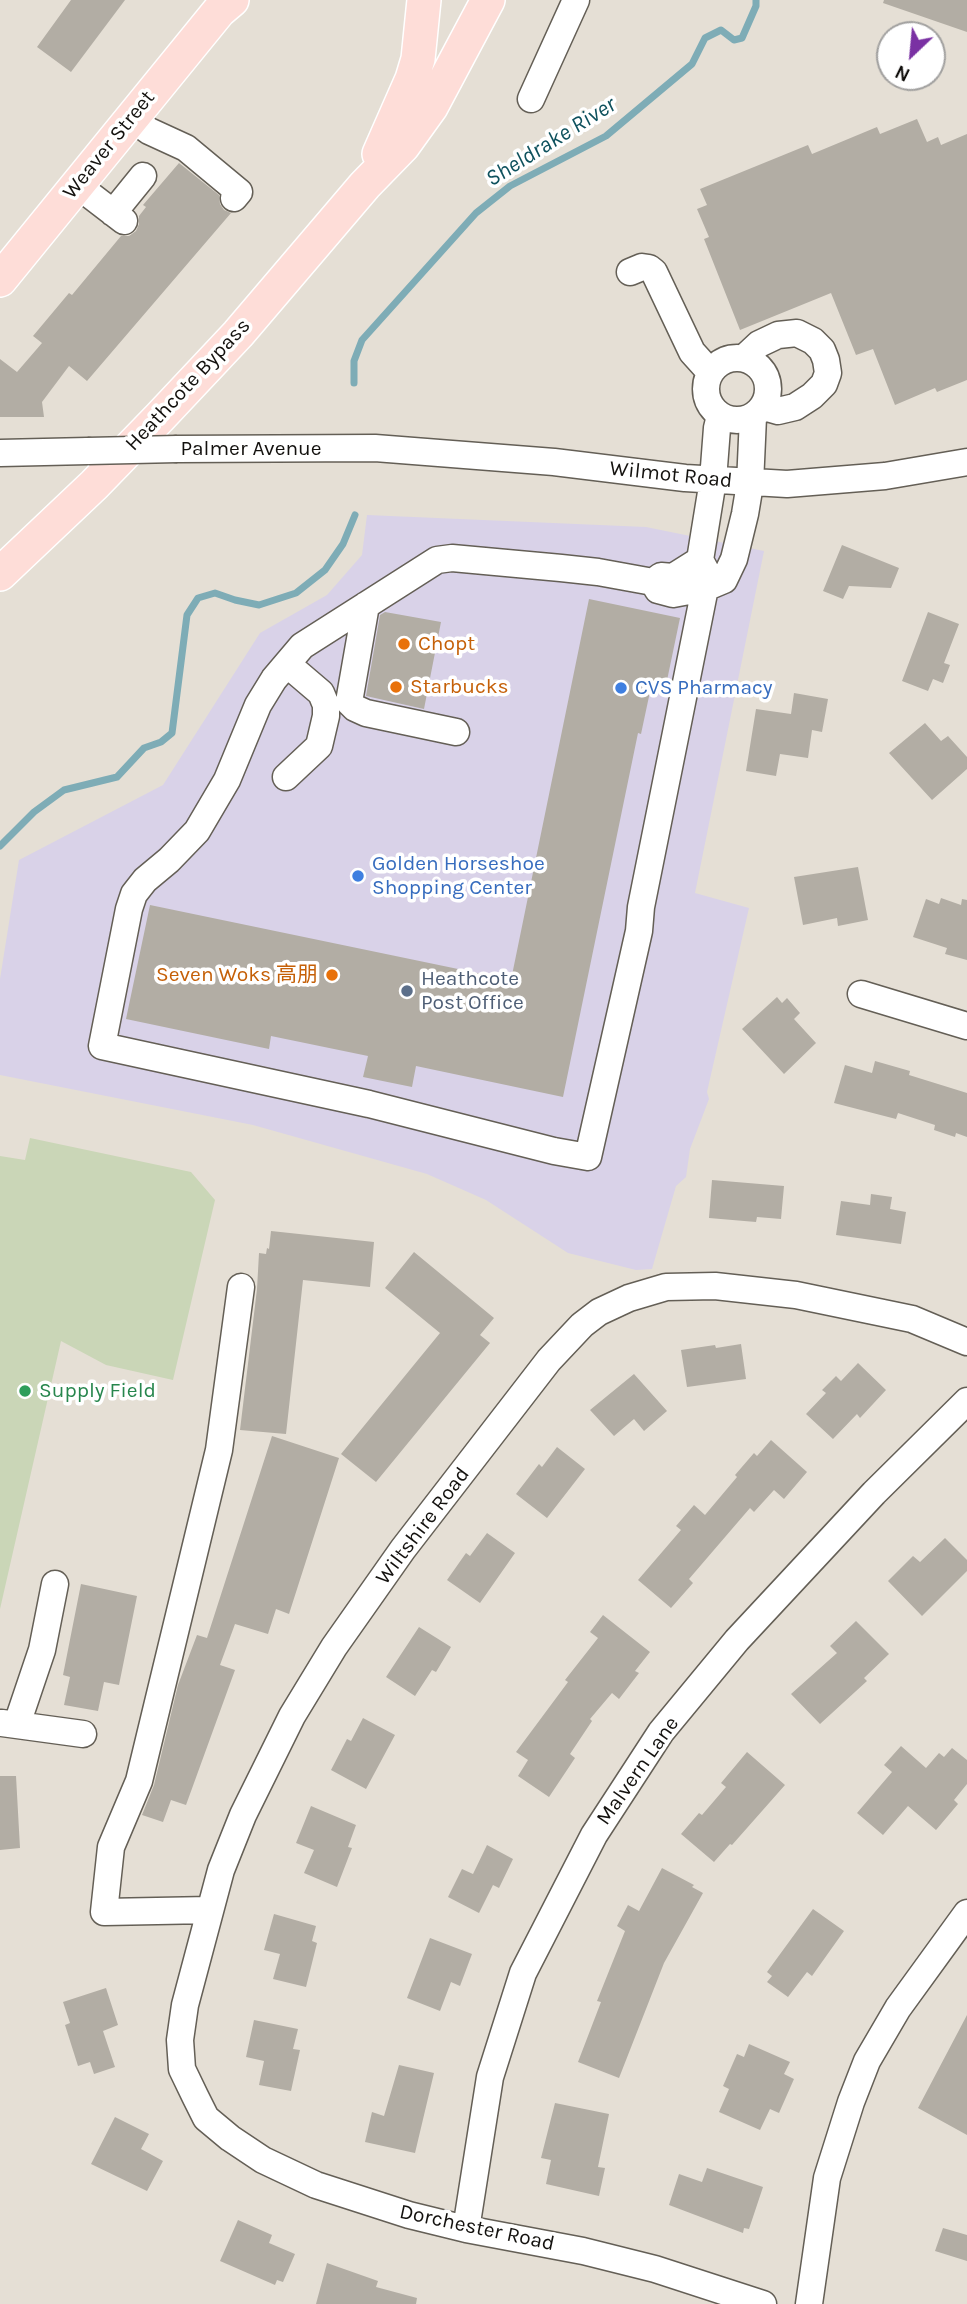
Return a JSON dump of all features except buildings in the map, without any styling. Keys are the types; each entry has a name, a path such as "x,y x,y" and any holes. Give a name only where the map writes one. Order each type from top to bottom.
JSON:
{"main road":[{"name":"Heathcote Bypass","path":"365,185 412,79 418,59 424,0"},
{"name":"Heathcote Bypass","path":"0,574 94,485 238,334 365,185 403,146 431,107 488,0"},
{"name":"Weaver Street","path":"0,280 225,4"}],"street":[{"path":"531,99 576,0"},
{"path":"131,118 149,131 186,148 239,192 234,198"},
{"path":"77,185 118,217 142,176"},
{"path":"630,272 642,267 654,272 692,352 710,372"},
{"path":"653,582 658,590 673,594 705,588 724,580 734,559 750,484 758,412 769,392 767,377 758,365 744,358 731,358 719,363 710,372 706,396 711,407 720,416 736,421 758,412 795,407 824,384 828,373 822,350 813,341 797,333 778,335 759,344 744,358"},
{"path":"700,560 684,572 673,577 661,576 653,582 598,572 452,558 427,565 302,646 258,705 227,780 197,831 145,880 135,894 129,909 102,1046 369,1104 554,1151 588,1157 639,931 641,907 705,588 707,573 700,560 713,480 716,428 720,416"},
{"name":"Wilmot Road","path":"375,448 555,462 750,484 787,484 885,476 967,462"},
{"name":"Palmer Avenue","path":"0,453 375,448"},
{"path":"366,605 349,702 366,713 456,732"},
{"path":"286,777 320,746 326,716 326,705 321,693 287,664"},
{"path":"861,994 967,1026"},
{"name":"Wiltshire Road","path":"206,2118 182,2069 180,2040 186,2005 221,1870 243,1815 292,1716 334,1647 403,1549 549,1360 582,1325 599,1312 629,1298 666,1287 715,1286 796,1295 912,1319 967,1342"},
{"path":"210,1910 104,1912 111,1847 139,1781 219,1450 241,1287"},
{"name":"Malvern Lane","path":"466,2229 490,2077 523,1973 594,1835 661,1732 737,1640 874,1493 967,1401"},
{"path":"55,1584 42,1650 9,1724 83,1734"},
{"path":"809,2304 827,2178 867,2061 898,2008 967,1913"},
{"name":"Dorchester Road","path":"206,2118 263,2160 316,2185 409,2215 466,2229 583,2251 655,2269 763,2304"}],"shaded area":[{"name":"Golden Horseshoe Shopping Center","path":"367,515 646,527 764,551 695,893 749,908 707,1092 709,1099 690,1149 686,1177 676,1186 652,1269 636,1270 568,1253 486,1200 427,1174 253,1125 0,1075 0,979 19,860 163,785 260,633 327,595 362,555"}],"green space":[{"path":"30,1138 191,1172 215,1200 173,1380 106,1365 61,1341 0,1609 0,1156 25,1160"}],"waterway":[{"name":"Sheldrake River","path":"354,383 354,361 362,340 476,213 510,186 606,136 692,64 705,38 721,30 734,40 742,38 756,0"},
{"name":"Sheldrake River","path":"0,846 34,812 64,790 117,777 144,748 161,742 172,733 187,615 198,598 215,593 259,605 296,593 325,570 343,544 355,515"}],"place":[{"name":"Chopt","path":"404,644"},
{"name":"Starbucks","path":"396,687"},
{"name":"CVS Pharmacy","path":"621,688"},
{"name":"Golden Horseshoe Shopping Center","path":"358,876"},
{"name":"Seven Woks 高朋","path":"332,975"},
{"name":"Heathcote Post Office","path":"407,991"},
{"name":"Supply Field","path":"25,1391"}]}
